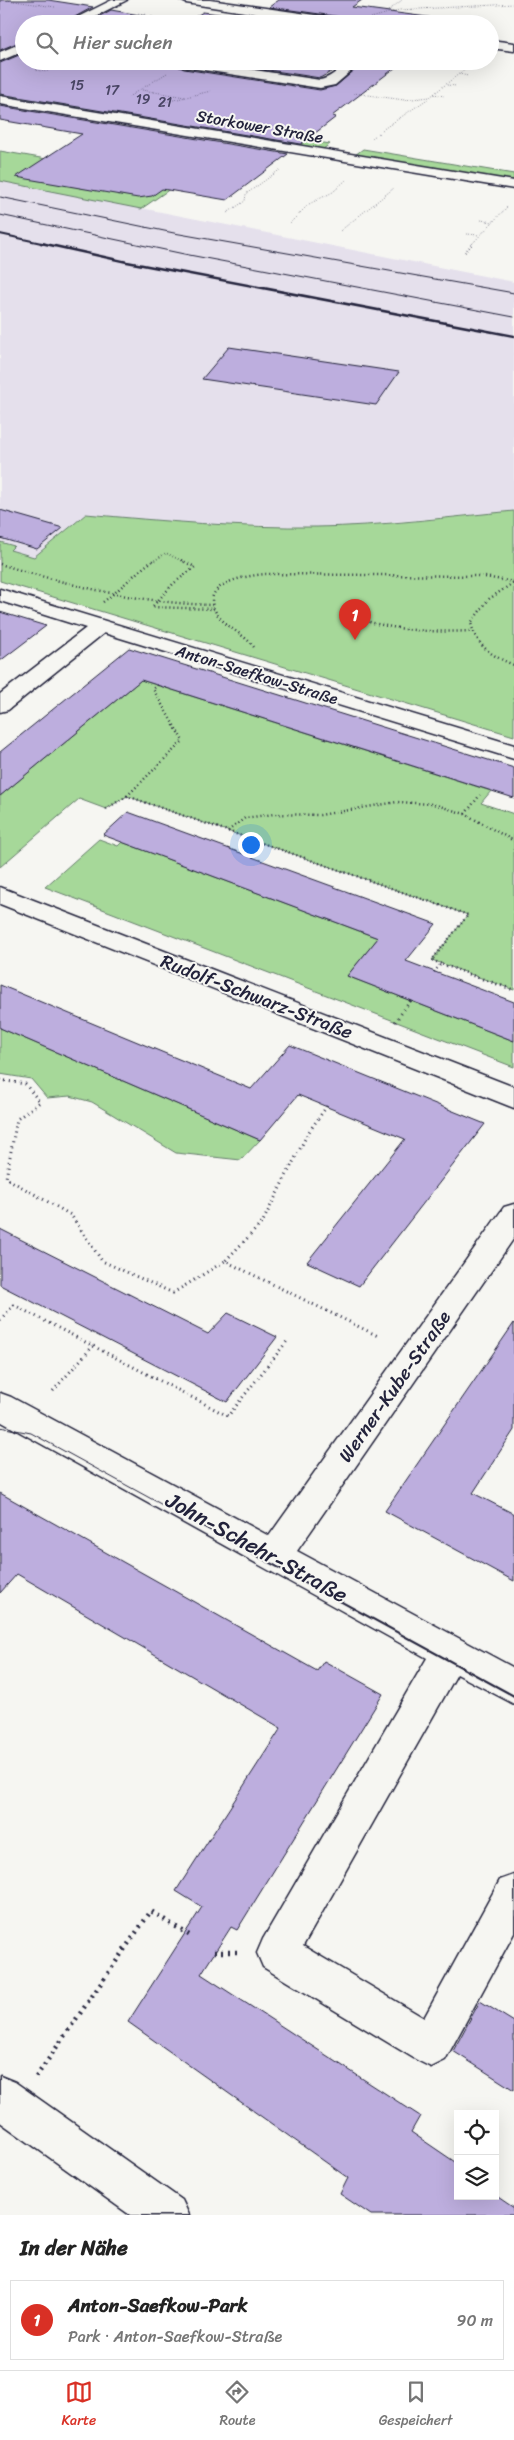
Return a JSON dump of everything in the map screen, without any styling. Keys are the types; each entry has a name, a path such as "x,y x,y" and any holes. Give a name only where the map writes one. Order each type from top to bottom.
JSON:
{"street":[{"path":"89,15 121,0"},
{"path":"186,0 288,15"},
{"path":"499,45 514,47"},
{"path":"0,58 15,50"},
{"path":"229,70 320,84 330,82 346,70"},
{"name":"Storkower Straße","path":"0,88 514,172"},
{"name":"Storkower Straße","path":"0,100 514,186"},
{"path":"336,156 349,145"},
{"name":"Anton-Saefkow-Straße","path":"0,595 514,752"},
{"path":"0,705 101,626"},
{"name":"Rudolf-Schwarz-Straße","path":"0,896 514,1098"},
{"name":"Werner-Kube-Straße","path":"274,1557 514,1215"},
{"name":"John-Schehr-Straße","path":"2,1410 514,1687"},
{"path":"450,1652 277,1952 431,2046 514,1894"},
{"path":"7,2103 167,2215"}],"path":[{"path":"6,0 61,8"},
{"path":"377,15 387,11 402,0"},
{"path":"387,11 514,4"},
{"path":"36,70 46,72 50,70"},
{"path":"382,130 430,97 463,70"},
{"path":"126,99 167,73"},
{"path":"458,74 468,76"},
{"path":"320,84 324,88 404,100 430,97"},
{"path":"446,84 456,86"},
{"path":"141,89 187,97"},
{"path":"157,104 214,90"},
{"path":"434,94 444,96"},
{"path":"371,139 379,133"},
{"path":"227,213 245,201 246,194 258,184 287,166"},
{"path":"290,223 309,204 333,192 349,178"},
{"path":"340,231 363,217 372,205 399,184"},
{"path":"465,252 510,204"},
{"path":"481,220 493,222"},
{"path":"467,234 479,235"},
{"path":"116,592 135,572 166,553 195,567 156,600 152,606 214,609"},
{"path":"0,564 46,577 156,600 212,605"},
{"path":"255,655 251,642 229,627 212,605 214,593 222,585 237,578 253,574 479,576 514,582 500,588 478,610 471,623 477,644 494,657 514,665"},
{"path":"343,613 356,620 402,630 434,632 472,631"},
{"path":"106,809 127,796 183,741 153,689 158,685"},
{"path":"127,796 468,915 432,960 514,990"},
{"path":"465,814 480,796"},
{"path":"228,831 245,818 274,814 338,813 397,802 433,804 465,814 514,841"},
{"path":"434,972 441,964"},
{"path":"389,1029 411,1000"},
{"path":"0,1080 25,1084 40,1102 17,1119 6,1178 0,1182"},
{"path":"6,1178 71,1215 102,1261 173,1293 225,1260 262,1223 308,1133 328,1106"},
{"path":"225,1260 380,1337"},
{"path":"0,1320 14,1305 228,1416 288,1340"},
{"path":"53,1391 93,1346"},
{"path":"7,2103 150,1911 189,1934"}],"shaded area":[{"path":"0,180 514,282 514,511 361,525 318,527 195,524 86,514 34,557 9,550 13,546 0,542"}],"green space":[{"path":"0,90 330,144 323,149 0,96"},
{"path":"363,149 514,174 514,182 355,155"},
{"path":"0,151 180,182 141,209 0,181"},
{"path":"514,511 514,736 0,581 0,542 14,546 10,550 34,557 86,514 230,525 317,527 391,523"},
{"path":"141,680 491,791 481,803 514,814 514,990 432,960 468,915 127,796 106,809 79,799 0,867 0,796"},
{"path":"99,839 118,846 122,842 378,938 347,976 514,1041 514,1067 45,887"},
{"path":"0,1028 260,1140 241,1160 176,1153 92,1102 70,1096 47,1098 31,1079 0,1074"}],"building":[{"path":"0,0 48,0 93,7 78,15 15,15 15,44 0,50"},
{"path":"279,0 362,0 352,7 412,15 327,15 269,7"},
{"path":"111,10 139,15 102,15"},
{"path":"203,12 226,15 198,15"},
{"path":"15,57 15,70 190,70 320,90 336,86 355,70 392,70 332,116 336,117 301,144 0,94 0,63"},
{"path":"269,70 334,70 320,78"},
{"path":"0,106 288,154 227,200 162,189 152,196 138,198 16,177 82,134 0,120"},
{"path":"229,347 399,372 376,405 202,379"},
{"path":"0,510 63,528 37,549 0,538"},
{"path":"0,612 46,626 0,661"},
{"path":"129,648 514,768 514,798 141,680 0,796 0,752"},
{"path":"128,812 436,924 406,961 514,1002 514,1041 347,976 378,938 103,835"},
{"path":"0,985 251,1089 290,1045 485,1124 359,1286 307,1262 405,1139 298,1095 260,1140 0,1028"},
{"path":"0,1229 208,1334 228,1313 277,1337 227,1402 0,1285"},
{"path":"514,1323 514,1430 473,1493 514,1514 514,1581 385,1511"},
{"path":"0,1493 317,1671 324,1661 383,1694 237,1930 231,1927 201,1974 420,2116 411,2132 454,2161 454,2200 499,2200 499,2198 514,2208 514,2215 371,2215 340,2194 348,2178 128,2022 202,1907 176,1891 281,1728 17,1574 0,1593"},
{"path":"480,2001 514,2022 514,2090 453,2051"}],"tram line":[{"path":"0,197 174,233 514,293"},
{"path":"0,215 184,254 514,317"},
{"path":"0,1427 31,1433 179,1514"},
{"path":"177,1512 514,1696"}],"railway":[{"path":"0,234 46,244"},
{"path":"41,243 127,262 514,336"}],"place":[{"name":"Anton-Saefkow-Park","path":"355,640"}]}
